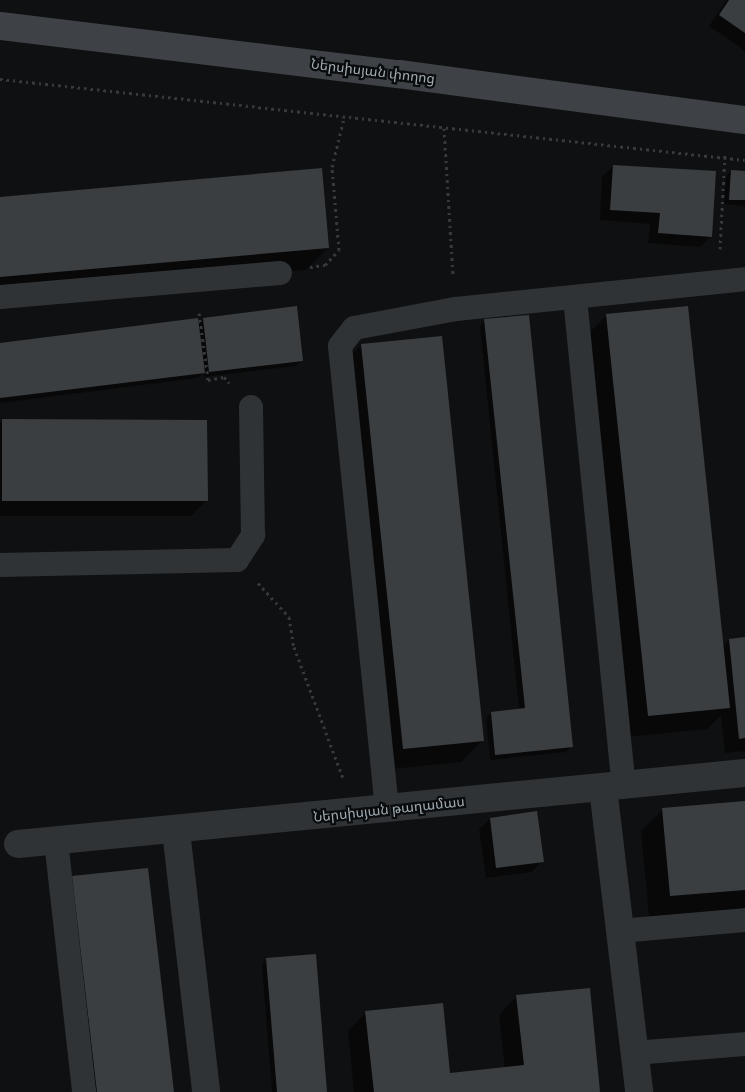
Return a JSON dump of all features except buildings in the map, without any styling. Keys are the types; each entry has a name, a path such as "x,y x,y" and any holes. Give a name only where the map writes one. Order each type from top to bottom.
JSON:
{"main road":[{"name":"Ներսիսյան փողոց","path":"0,26 745,120"}],"street":[{"name":"Ներսիսյան թաղամաս","path":"18,844 176,831 745,773"},
{"path":"613,787 620,931 639,1092"},
{"path":"176,831 206,1092"}],"lane":[{"path":"0,297 280,273"},
{"path":"387,810 340,346 354,328 456,310 745,278"},
{"path":"575,298 613,787"},
{"path":"0,565 237,560 254,535 251,407"},
{"path":"56,841 84,1092"},
{"path":"620,931 745,920"},
{"path":"634,1053 745,1044"}],"path":[{"path":"0,79 344,118 745,160"},
{"path":"280,273 325,265 339,250 332,166 344,118"},
{"path":"444,128 452,275"},
{"path":"721,227 724,170"},
{"path":"195,280 208,380 224,377"},
{"path":"237,560 289,617 294,647 356,812"}]}
